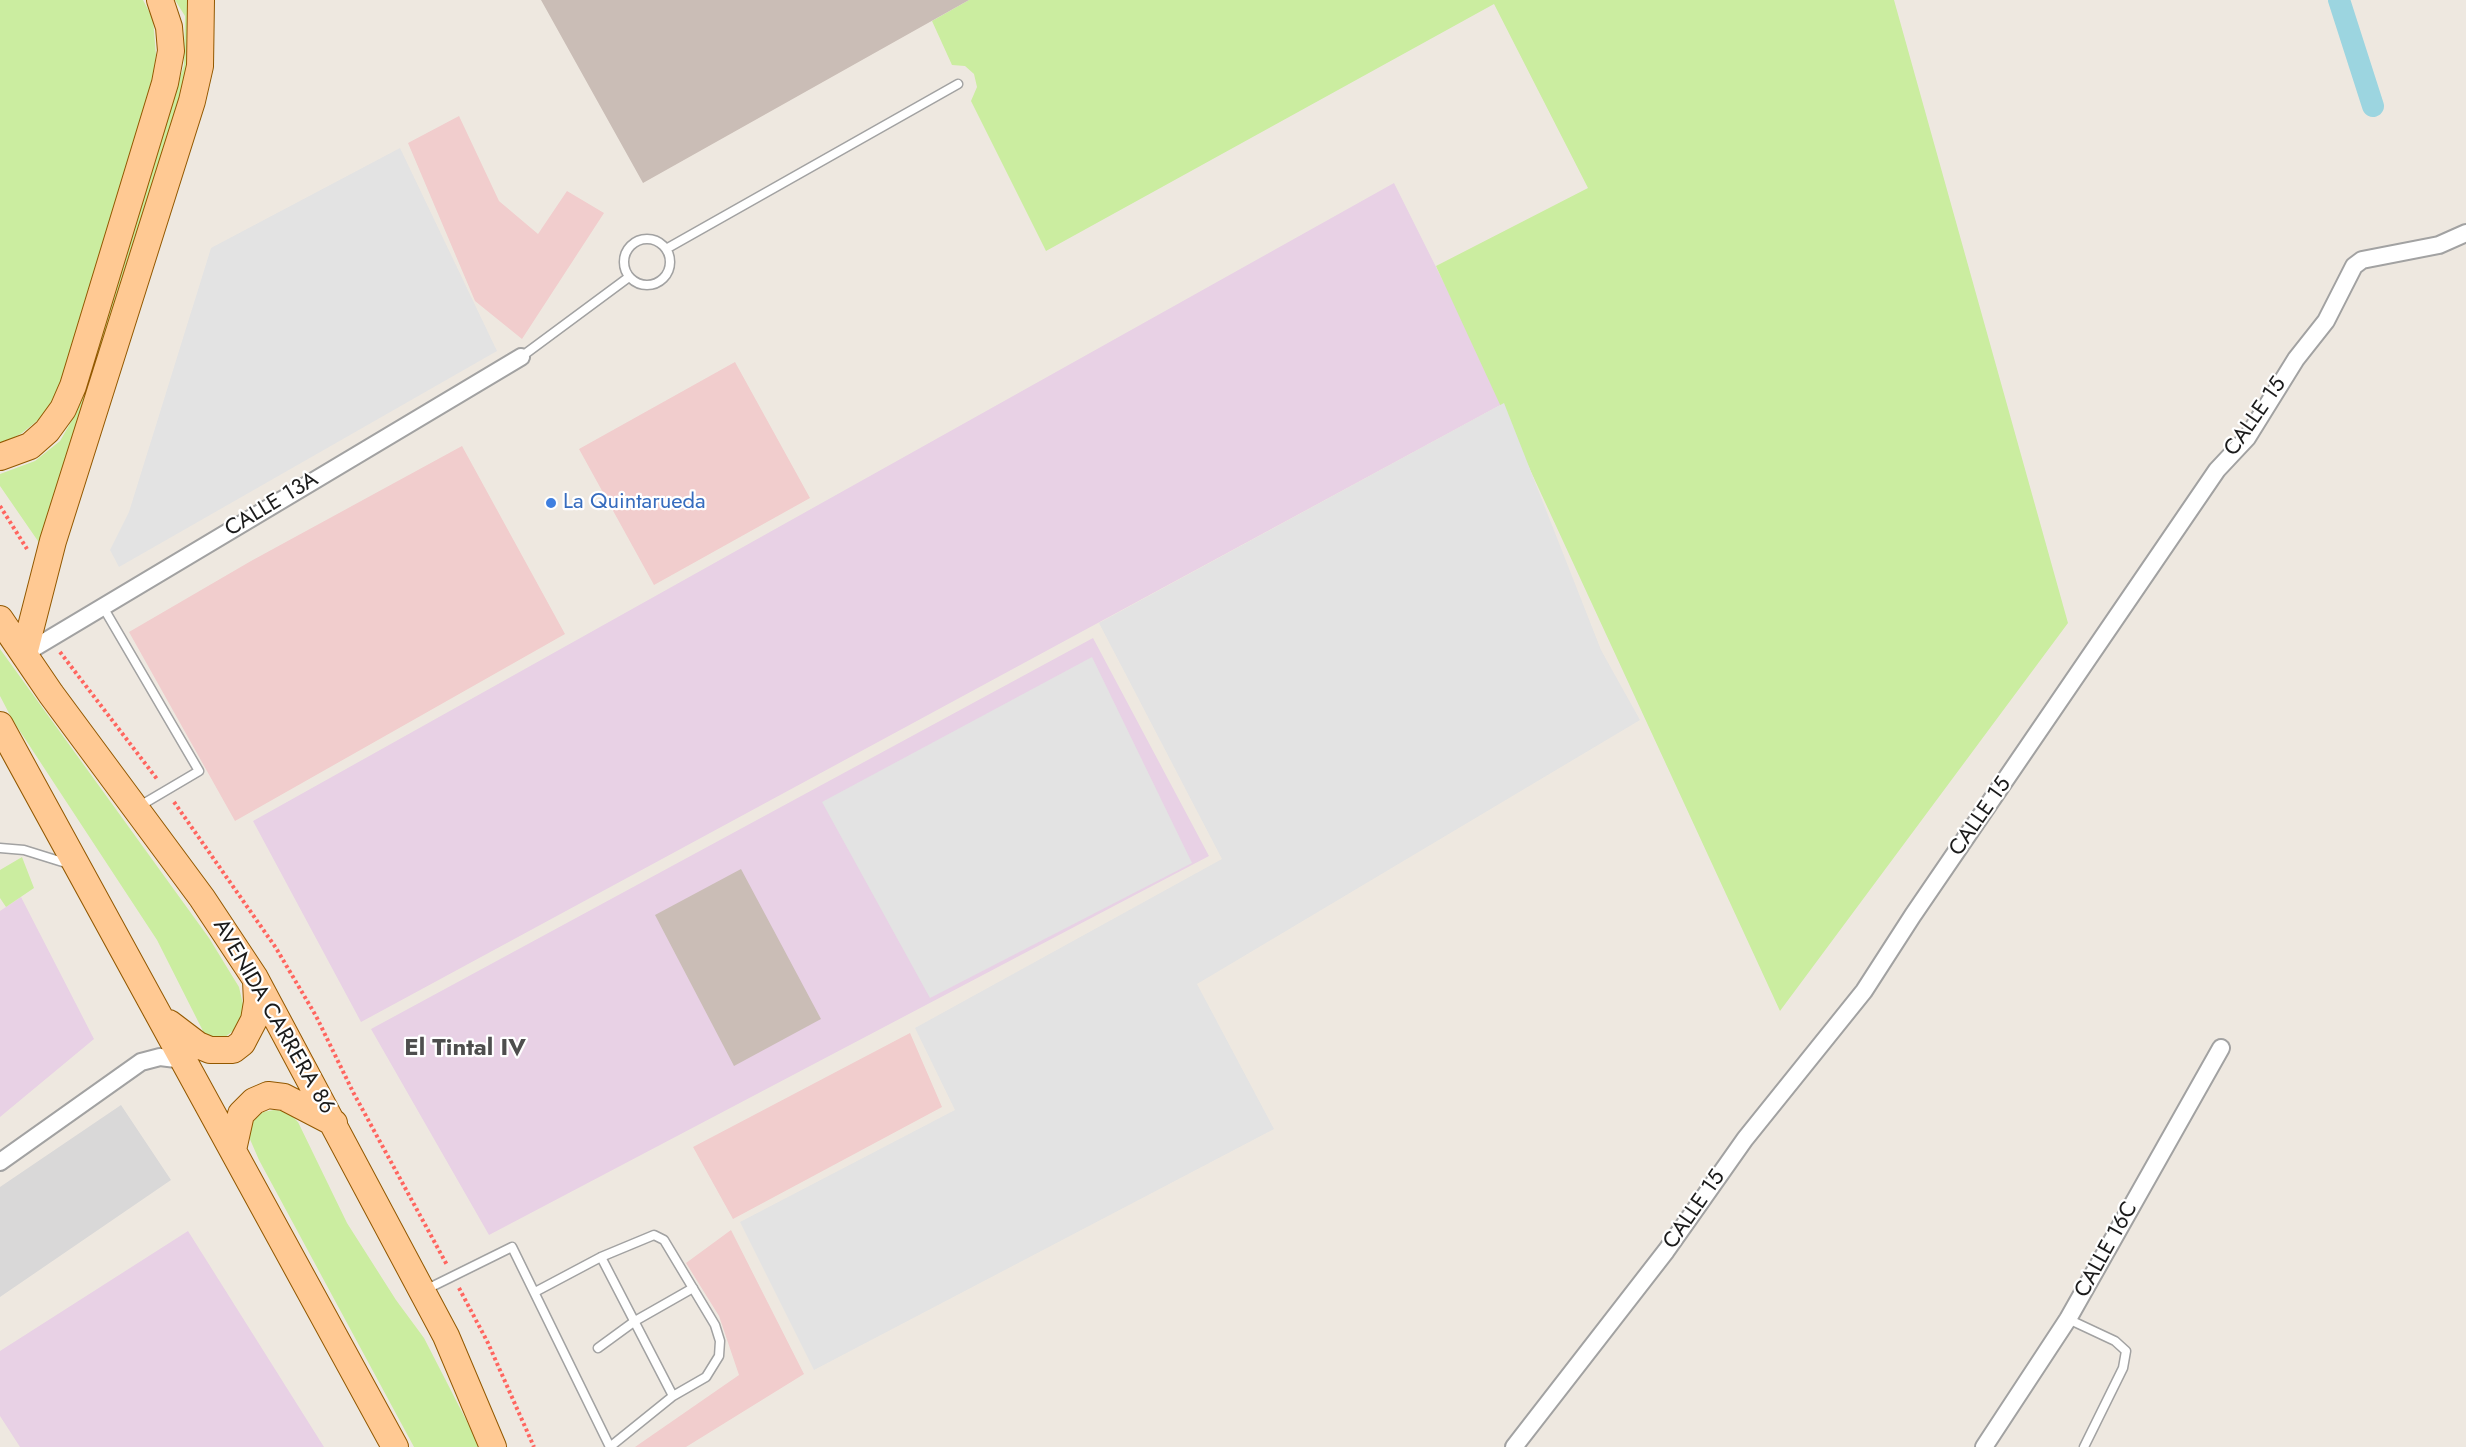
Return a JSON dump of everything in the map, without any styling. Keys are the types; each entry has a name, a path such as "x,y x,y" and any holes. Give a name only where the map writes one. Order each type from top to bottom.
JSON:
{"main road":[{"path":"0,457 30,446 47,431 63,409 73,386 165,84 171,51 169,27 160,0"},
{"path":"24,654 53,541 192,101 200,66 201,0"},
{"name":"AVENIDA CARRERA 86","path":"0,619 208,906 255,978 422,1292 468,1385 494,1447"},
{"path":"0,725 233,1150 297,1273 395,1447"},
{"path":"159,1015 198,1045 218,1052 233,1050 242,1043 254,1020 257,1002 255,978"},
{"path":"233,1150 241,1114 254,1101 268,1095 284,1096 334,1123"}],"street":[{"name":"CALLE 15","path":"1514,1447 1666,1251 1745,1139 1864,991 1913,915 2217,470 2247,438 2296,358 2326,321 2354,266 2362,260 2439,245 2466,233"},
{"name":"CALLE 13A","path":"24,654 521,357"},
{"name":"CALLE 16C","path":"1984,1447 2068,1318 2221,1048"},
{"path":"0,1162 141,1062 160,1058 184,1060"}],"lane":[{"path":"666,249 958,84"},
{"path":"647,238 657,240 666,249 670,267 657,283 647,285 637,283 629,277 624,267 624,257 628,247 637,240 647,238"},
{"path":"521,357 629,277"},
{"path":"103,607 199,771 135,808"},
{"path":"0,848 24,850 78,867"},
{"path":"422,1292 512,1246 611,1446 673,1396 706,1377 719,1356 720,1341 715,1325 664,1239 654,1235 601,1257 535,1292"},
{"path":"601,1257 673,1396"},
{"path":"598,1348 635,1321 693,1288"},
{"path":"2068,1318 2115,1341 2126,1351 2123,1368 2084,1447"}],"path":[{"path":"0,506 29,553"}],"shaded area":[{"path":"459,116 499,201 538,234 567,191 604,213 522,339 475,301 408,143"},
{"path":"400,148 497,351 119,567 110,550 129,512 211,248"},
{"path":"1394,183 1504,403 361,1022 253,821"},
{"path":"735,362 810,498 654,585 579,449"},
{"path":"1504,403 1601,650 1640,720 1197,984 1274,1129 814,1370 740,1222 955,1110 915,1028 1222,859 1099,623"},
{"path":"462,446 565,634 235,821 129,632 251,561"},
{"path":"1093,638 1209,856 489,1235 371,1029"},
{"path":"1092,657 1192,863 930,998 822,802"},
{"path":"21,897 94,1039 0,1117 0,911"},
{"path":"910,1033 942,1107 733,1219 693,1147"},
{"path":"121,1105 171,1180 0,1297 0,1187"},
{"path":"731,1230 804,1374 686,1447 635,1447 739,1375 719,1316 686,1263"},
{"path":"188,1231 324,1447 20,1447 0,1416 0,1351"}],"green space":[{"path":"0,0 143,0 153,19 156,55 150,96 66,376 43,416 22,433 0,445"},
{"path":"175,0 194,0 191,69 40,544 0,486 0,474 35,461 60,441 75,415 184,65 185,16"},
{"path":"969,0 1894,0 2068,623 1780,1011 1436,266 1588,188 1494,4 1046,251 971,101 977,87 974,74 965,66 952,65 932,21"},
{"path":"0,649 209,938 239,987 245,1013 240,1025 224,1038 214,1038 204,1033 157,940 12,719 0,696"},
{"path":"22,857 34,888 6,907 0,898 0,870"},
{"path":"287,1111 298,1122 347,1223 396,1300 424,1338 480,1447 414,1447 259,1160 249,1137 251,1123 263,1112"}],"building":[{"path":"541,0 969,0 643,183"},
{"path":"741,869 821,1019 734,1066 655,915"}],"waterway":[{"path":"2339,0 2373,106"}],"place":[{"name":"La Quintarueda","path":"551,503"}],"district":[{"name":"El Tintal IV","path":"465,1049"}]}
